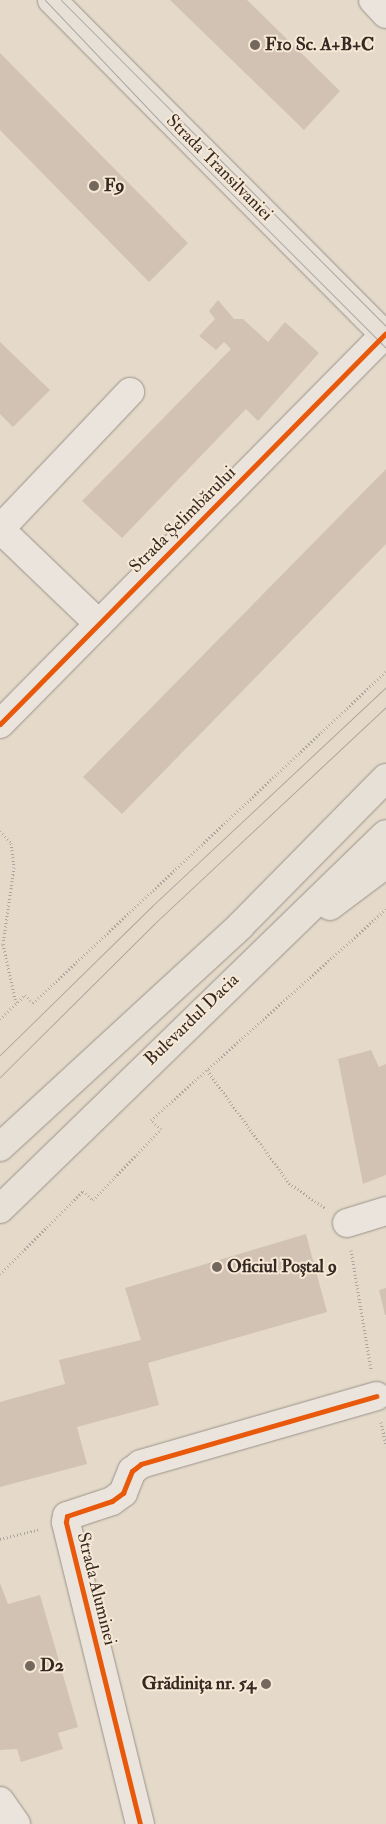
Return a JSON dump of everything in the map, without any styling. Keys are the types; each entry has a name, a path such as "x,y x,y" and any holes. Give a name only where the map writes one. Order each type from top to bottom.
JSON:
{"main road":[{"name":"Strada Transilvaniei","path":"52,0 386,334"},
{"name":"Bulevardul Dacia","path":"0,1146 240,926 386,778"},
{"name":"Bulevardul Dacia","path":"0,1209 386,834"},
{"path":"241,973 386,864"}],"street":[{"path":"373,0 386,14"},
{"name":"Strada Șelimbărului","path":"0,724 386,334"},
{"path":"100,624 0,529 130,392"},
{"path":"347,1223 386,1211"},
{"name":"Strada Aluminei","path":"140,1824 66,1522 72,1512 112,1501 123,1493 132,1471 141,1464 376,1396"},
{"path":"0,1801 16,1824"}],"path":[{"path":"0,1019 25,995 33,1003 386,672"},
{"path":"0,831 11,843 14,867 3,944 16,1004"},
{"path":"0,1274 83,1191 93,1200 161,1129 151,1120 386,909"},
{"path":"207,1070 289,1183 347,1223 386,1446"},
{"path":"0,1540 66,1522"}],"building":[{"name":"F10 Sc. A+B+C","path":"170,0 247,0 340,91 304,130"},
{"name":"F9","path":"0,53 188,243 149,282 0,130"},
{"path":"218,300 234,319 243,319 268,342 285,322 319,353 258,421 246,409 122,538 82,501 231,349 224,342 216,350 199,336 215,319 209,311"},
{"path":"0,342 50,390 13,427 0,414"},
{"path":"386,469 386,544 122,814 83,777"},
{"path":"371,1050 379,1067 386,1064 386,1175 363,1184 338,1059"},
{"path":"306,1234 327,1312 148,1363 159,1405 77,1427 87,1464 0,1487 0,1402 65,1384 59,1360 141,1340 125,1288"},
{"path":"386,1288 386,1315 385,1315 379,1290"},
{"name":"D2","path":"0,1583 8,1604 40,1595 78,1727 58,1733 63,1749 21,1762 17,1749 0,1750"}],"tram line":[{"path":"45,0 173,135 386,348"},
{"path":"61,0 386,326"},
{"path":"0,1055 152,906 386,687"},
{"path":"0,1077 155,923 386,707"}],"cycle path":[{"path":"0,724 386,333"},
{"path":"140,1824 66,1522 67,1516 112,1501 123,1493 132,1471 141,1464 376,1396"}],"place":[{"name":"F10 Sc. A+B+C","path":"255,45"},
{"name":"F9","path":"94,186"},
{"name":"Oficiul Poștal 9","path":"217,1267"},
{"name":"D2","path":"30,1666"},
{"name":"Grădinița nr. 54","path":"266,1684"}]}
